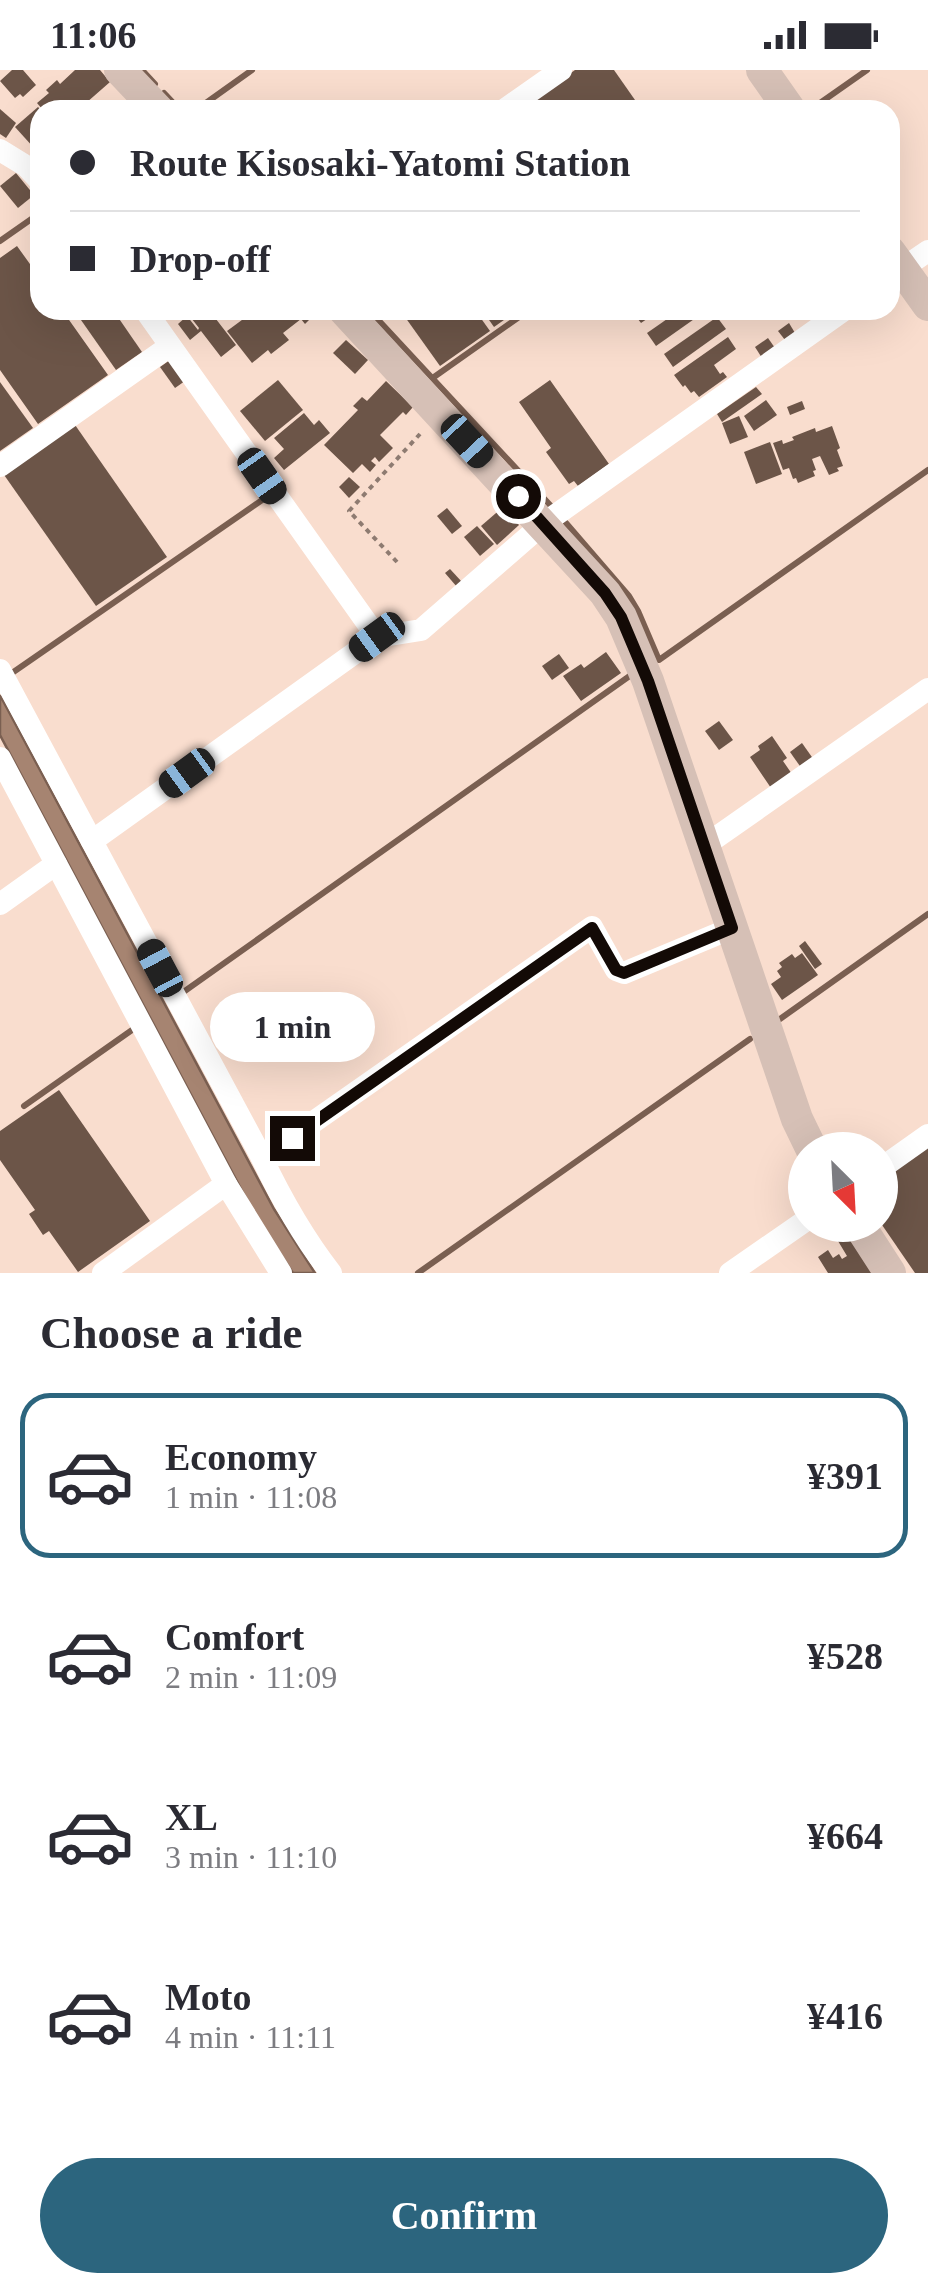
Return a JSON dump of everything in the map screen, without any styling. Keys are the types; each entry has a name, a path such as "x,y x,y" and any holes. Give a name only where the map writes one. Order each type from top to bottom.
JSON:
{"main road":[{"path":"120,70 148,100"},
{"path":"762,70 783,100"},
{"path":"903,262 928,305"},
{"path":"353,320 543,524 605,593 621,617 648,681 804,1132"},
{"path":"870,1242 890,1273"}],"street":[{"path":"518,100 560,70"},
{"path":"0,150 30,170"},
{"path":"153,320 377,637"},
{"path":"92,841 377,637 421,630 543,524 830,320"},
{"path":"0,466 170,346"},
{"path":"0,670 284,1204 331,1273"},
{"path":"704,846 928,688"},
{"path":"0,758 226,1184 281,1273"},
{"path":"0,904 56,864"},
{"path":"262,1158 592,928 616,970 624,973 732,928"},
{"path":"898,1156 928,1134"},
{"path":"103,1273 226,1184"},
{"path":"730,1273 788,1233"}],"path":[{"path":"397,562 349,511 441,413"}],"shaded area":[{"path":"0,695 274,1209 315,1273 293,1273 257,1219 0,735"}],"building":[{"path":"12,70 23,70 36,85 23,97 20,94 15,98 0,81"},
{"path":"75,70 100,70 110,82 89,100 41,100 57,80 60,84"},
{"path":"575,70 614,70 635,100 533,100"},
{"path":"0,109 16,123 6,138 0,134"},
{"path":"30,114 30,144 15,127"},
{"path":"16,173 30,190 30,198 18,208 0,186"},
{"path":"17,246 30,264 30,320 69,320 108,375 38,424 0,370 0,258"},
{"path":"81,320 120,320 142,352 116,370"},
{"path":"190,320 199,328 193,320 217,320 236,345 221,357 201,331 190,340 178,324"},
{"path":"242,320 300,320 283,333 289,340 252,363 227,331"},
{"path":"407,320 482,320 490,331 440,366"},
{"path":"666,320 693,320 656,346 647,333"},
{"path":"713,320 719,320 726,329 673,367 664,354"},
{"path":"789,323 795,333 785,340 778,331"},
{"path":"728,337 736,349 714,365 727,377 699,397 683,387 674,375"},
{"path":"768,338 775,348 762,358 755,347"},
{"path":"346,340 368,360 355,374 333,353"},
{"path":"170,360 185,381 175,388 160,367"},
{"path":"278,380 303,410 265,441 240,411"},
{"path":"550,380 609,464 578,486 574,481 569,484 546,452 551,448 519,402"},
{"path":"386,381 413,407 380,435 393,448 379,462 375,457 371,461 376,465 370,472 362,464 353,473 324,445 358,410 353,406 362,397 367,401"},
{"path":"0,382 33,428 0,451"},
{"path":"756,387 762,394 722,422 717,414"},
{"path":"766,400 777,415 754,431 744,416"},
{"path":"802,401 805,409 790,415 787,407"},
{"path":"304,413 314,425 319,420 330,433 284,470 274,458 284,449 274,438"},
{"path":"739,416 748,437 730,444 722,423"},
{"path":"73,422 167,557 96,606 2,472"},
{"path":"832,426 843,466 829,475 820,456 812,459 815,476 798,483 789,468 783,470 773,443 782,440 783,444 815,428 816,432"},
{"path":"770,442 782,474 756,484 744,452"},
{"path":"349,477 360,487 349,498 339,487"},
{"path":"503,507 519,525 497,545 481,526"},
{"path":"447,508 462,526 452,534 437,516"},
{"path":"477,526 494,544 480,556 464,537"},
{"path":"450,569 462,582 457,587 445,573"},
{"path":"606,652 621,673 581,701 563,676 581,664 584,668"},
{"path":"559,654 569,668 552,680 542,666"},
{"path":"719,721 733,740 719,750 705,731"},
{"path":"772,736 787,758 783,761 792,774 771,788 750,757"},
{"path":"802,743 814,760 802,769 790,752"},
{"path":"805,941 822,964 815,969 799,946"},
{"path":"802,953 818,975 782,1000 771,984 781,977 777,971 782,967 779,963 792,954 795,958"},
{"path":"59,1090 150,1221 78,1272 49,1231 43,1235 29,1214 35,1210 0,1160 0,1131"},
{"path":"928,1146 928,1273 915,1273 894,1242 898,1242 898,1167"},
{"path":"839,1242 854,1242 873,1271 828,1273 818,1257 828,1250 833,1258 839,1254 842,1259 847,1256"}],"waterway":[{"path":"142,70 155,84"},
{"path":"210,100 252,70"},
{"path":"824,100 867,70"},
{"path":"164,93 171,100"},
{"path":"0,241 30,220"},
{"path":"378,320 551,506"},
{"path":"434,377 515,320"},
{"path":"566,523 629,596 659,660 928,470"},
{"path":"12,673 265,498"},
{"path":"182,993 631,675"},
{"path":"780,1019 928,914"},
{"path":"24,1106 132,1030"},
{"path":"418,1273 750,1039"}],"route":[{"path":"292,1138 592,928 616,970 624,973 732,928 648,681 621,617 605,593 518,496"}]}
